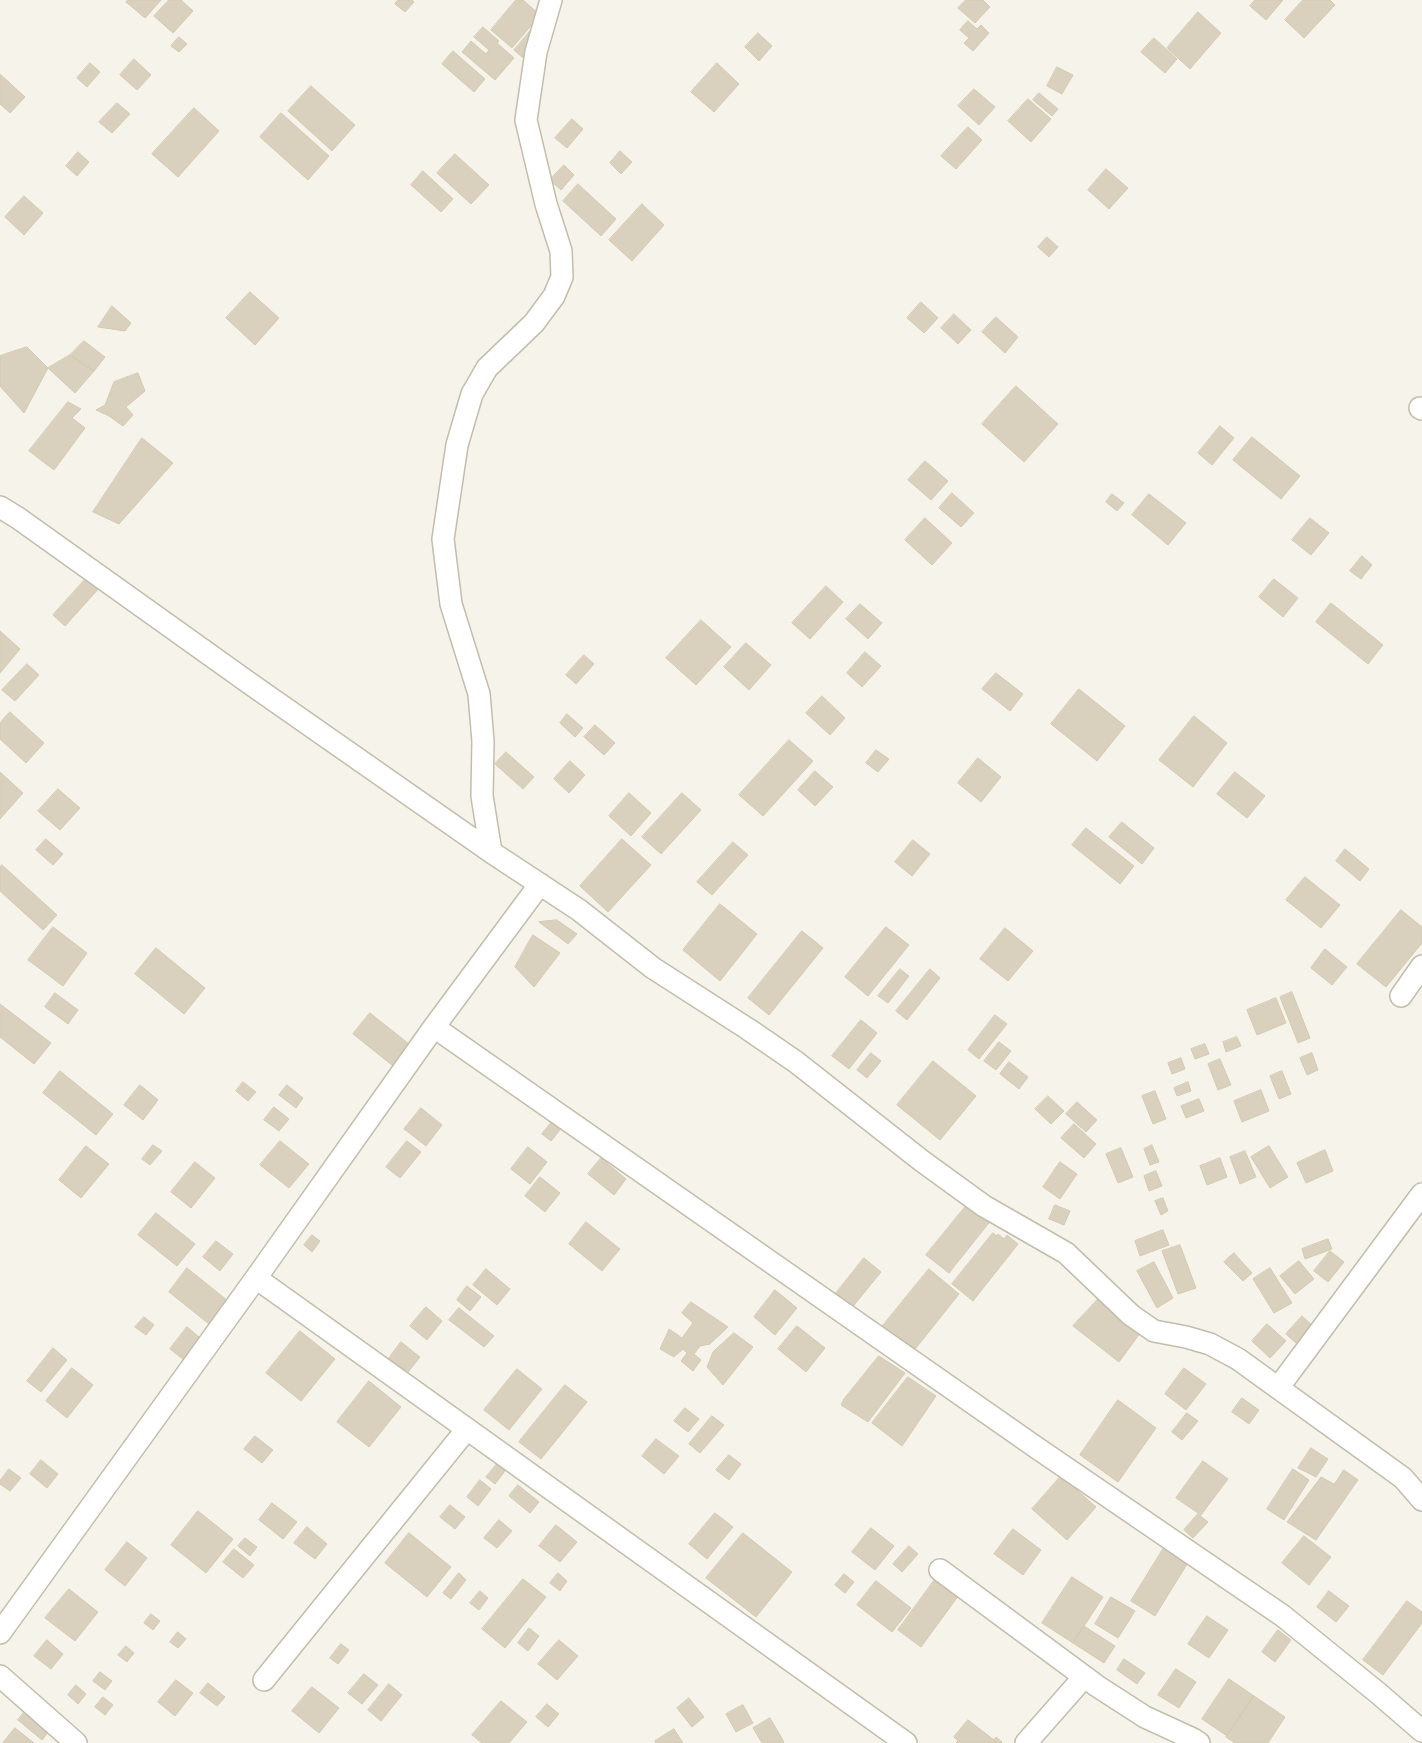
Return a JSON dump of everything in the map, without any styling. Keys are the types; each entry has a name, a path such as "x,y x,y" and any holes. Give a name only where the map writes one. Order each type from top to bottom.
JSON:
{"street":[{"path":"491,852 482,796 483,741 479,694 451,604 443,539 457,445 472,394 487,368 534,323 554,296 562,277 561,251 546,204 526,120 536,52 551,0"},
{"path":"0,507 491,852 579,910 652,968 796,1062 984,1206 1066,1253 1131,1315 1154,1331 1210,1344 1238,1359 1402,1478 1422,1500"},
{"path":"0,1633 434,1027 540,884"},
{"path":"1401,996 1422,966"},
{"path":"434,1027 1029,1443 1283,1616 1378,1692 1422,1731"},
{"path":"1278,1388 1422,1194"},
{"path":"256,1278 901,1741"},
{"path":"264,1680 467,1428"},
{"path":"940,1570 1084,1677 1145,1717 1199,1743"},
{"path":"0,1676 76,1743"},
{"path":"1026,1743 1084,1677"}],"building":[{"path":"128,0 161,0 145,18 126,2"},
{"path":"169,0 181,0 193,11 173,33 154,16"},
{"path":"398,0 412,0 414,2 405,12 395,4"},
{"path":"516,0 523,0 540,15 512,48 491,30"},
{"path":"966,0 983,0 990,7 975,23 958,8"},
{"path":"1255,0 1283,0 1266,20 1250,6"},
{"path":"1303,0 1330,0 1335,5 1304,38 1285,20"},
{"path":"1198,12 1221,33 1190,69 1167,48"},
{"path":"544,15 553,23 523,58 514,50"},
{"path":"968,21 977,29 981,25 989,33 973,51 964,43 969,38 960,30"},
{"path":"483,27 514,58 495,80 462,52 471,41 486,54 489,50 474,37"},
{"path":"758,33 772,46 759,61 745,47"},
{"path":"179,37 187,44 179,52 171,46"},
{"path":"1154,38 1177,59 1165,73 1141,52"},
{"path":"453,51 485,79 474,92 442,64"},
{"path":"134,59 151,75 137,90 120,75"},
{"path":"90,63 100,72 87,87 77,78"},
{"path":"717,63 739,84 714,112 691,92"},
{"path":"1057,67 1073,75 1062,94 1047,86"},
{"path":"0,74 25,97 10,113 0,104"},
{"path":"311,86 355,125 332,151 288,111"},
{"path":"974,89 995,107 979,125 958,106"},
{"path":"1039,93 1058,109 1052,116 1033,100"},
{"path":"1028,99 1051,119 1031,142 1008,121"},
{"path":"117,103 130,114 112,133 99,122"},
{"path":"194,108 219,131 178,177 152,154"},
{"path":"281,113 329,156 308,180 260,137"},
{"path":"572,119 583,129 567,148 555,138"},
{"path":"968,127 982,140 956,169 941,156"},
{"path":"620,151 632,162 621,174 610,163"},
{"path":"78,152 89,162 77,176 66,166"},
{"path":"455,154 489,185 471,204 437,173"},
{"path":"564,165 574,175 561,190 550,180"},
{"path":"1106,169 1128,188 1109,209 1088,190"},
{"path":"423,171 453,199 441,212 411,185"},
{"path":"578,184 616,219 601,236 563,201"},
{"path":"24,196 43,213 24,235 5,217"},
{"path":"642,204 664,225 632,261 609,240"},
{"path":"1047,237 1058,247 1049,257 1038,247"},
{"path":"250,292 279,318 255,345 226,318"},
{"path":"921,302 938,318 924,333 907,318"},
{"path":"112,306 131,323 125,331 98,327"},
{"path":"954,314 971,330 958,344 941,328"},
{"path":"996,317 1018,337 1005,353 982,332"},
{"path":"84,341 105,357 94,371 70,355"},
{"path":"27,347 48,368 24,413 0,386 0,356"},
{"path":"70,355 94,371 75,393 48,368"},
{"path":"138,373 145,391 126,407 133,415 123,426 96,410 105,405 114,382"},
{"path":"1016,386 1058,424 1024,462 982,424"},
{"path":"68,402 81,409 72,418 85,428 54,470 29,451"},
{"path":"1220,426 1234,438 1212,465 1198,453"},
{"path":"1252,437 1300,476 1281,499 1233,460"},
{"path":"142,438 173,463 119,524 93,512"},
{"path":"925,461 948,481 931,500 908,480"},
{"path":"952,493 974,513 961,527 939,508"},
{"path":"1112,494 1124,503 1117,511 1106,502"},
{"path":"1149,494 1186,523 1168,545 1132,515"},
{"path":"925,518 952,543 932,565 905,540"},
{"path":"1310,518 1329,533 1311,555 1292,540"},
{"path":"1362,556 1372,565 1361,579 1350,571"},
{"path":"90,574 102,585 65,626 53,615"},
{"path":"1274,579 1298,598 1283,617 1259,597"},
{"path":"826,586 843,602 810,639 792,623"},
{"path":"1331,603 1383,645 1368,664 1316,622"},
{"path":"860,604 882,623 868,639 846,619"},
{"path":"701,620 731,647 696,685 666,658"},
{"path":"0,631 20,649 0,673"},
{"path":"746,643 771,665 749,690 724,667"},
{"path":"865,652 881,666 862,687 847,673"},
{"path":"584,655 594,664 576,684 566,675"},
{"path":"27,664 39,675 15,701 2,690"},
{"path":"996,673 1023,694 1010,711 982,689"},
{"path":"1079,689 1125,726 1097,761 1051,724"},
{"path":"822,696 845,718 830,735 806,713"},
{"path":"10,712 44,743 26,763 0,739 0,723"},
{"path":"567,714 583,728 575,737 560,723"},
{"path":"1194,716 1227,743 1193,787 1159,760"},
{"path":"595,725 615,743 604,755 584,737"},
{"path":"789,740 813,761 763,816 739,795"},
{"path":"876,750 889,759 878,772 866,763"},
{"path":"506,752 534,777 523,789 495,764"},
{"path":"978,758 1001,777 981,802 958,783"},
{"path":"570,761 585,775 569,793 554,779"},
{"path":"815,771 833,787 815,806 798,790"},
{"path":"0,772 23,793 0,819"},
{"path":"1235,772 1265,796 1247,818 1217,794"},
{"path":"58,789 80,808 60,830 38,811"},
{"path":"629,793 651,813 631,836 609,816"},
{"path":"682,793 701,810 661,854 642,837"},
{"path":"1122,822 1154,848 1142,864 1109,837"},
{"path":"1086,828 1134,866 1120,884 1072,845"},
{"path":"46,839 63,854 53,865 36,850"},
{"path":"622,839 651,865 608,912 580,886"},
{"path":"913,840 930,854 912,876 895,862"},
{"path":"733,842 748,855 712,895 697,882"},
{"path":"1345,849 1369,869 1360,881 1336,861"},
{"path":"2,865 57,915 43,930 0,891 0,867"},
{"path":"1305,877 1340,905 1321,928 1286,900"},
{"path":"720,904 757,934 720,981 683,950"},
{"path":"1401,910 1422,927 1422,943 1386,987 1357,964"},
{"path":"557,920 577,934 568,944 539,922"},
{"path":"53,927 87,953 63,986 28,960"},
{"path":"886,927 909,945 868,996 845,977"},
{"path":"1005,928 1033,951 1008,981 980,959"},
{"path":"802,931 823,948 769,1015 748,998"},
{"path":"533,935 560,953 534,987 515,967"},
{"path":"156,948 205,988 184,1014 135,974"},
{"path":"1325,949 1347,967 1332,985 1311,968"},
{"path":"900,969 909,976 888,1003 878,996"},
{"path":"930,969 940,978 907,1020 896,1011"},
{"path":"1292,992 1310,1038 1298,1043 1280,997"},
{"path":"55,993 78,1010 68,1024 45,1007"},
{"path":"1276,998 1286,1023 1257,1035 1247,1010"},
{"path":"0,1004 51,1043 34,1064 0,1037"},
{"path":"370,1013 414,1048 397,1069 353,1034"},
{"path":"995,1015 1007,1024 979,1059 968,1050"},
{"path":"861,1020 877,1033 849,1069 832,1056"},
{"path":"1237,1037 1241,1046 1226,1052 1223,1042"},
{"path":"999,1042 1011,1051 996,1070 984,1061"},
{"path":"1205,1044 1209,1054 1195,1059 1191,1049"},
{"path":"871,1053 881,1061 867,1078 857,1070"},
{"path":"1312,1053 1318,1070 1307,1075 1300,1058"},
{"path":"1181,1058 1185,1069 1172,1074 1168,1063"},
{"path":"1220,1059 1231,1085 1218,1090 1208,1064"},
{"path":"933,1061 976,1096 940,1140 897,1105"},
{"path":"1009,1062 1028,1077 1019,1089 1000,1074"},
{"path":"60,1071 113,1114 96,1135 43,1093"},
{"path":"1282,1071 1291,1094 1279,1099 1270,1076"},
{"path":"243,1082 256,1092 248,1101 236,1091"},
{"path":"1188,1082 1191,1091 1177,1096 1174,1088"},
{"path":"140,1085 158,1100 143,1120 124,1105"},
{"path":"287,1085 303,1098 296,1108 279,1095"},
{"path":"1261,1090 1269,1111 1242,1122 1234,1101"},
{"path":"1155,1091 1166,1119 1153,1124 1142,1096"},
{"path":"1048,1096 1064,1111 1051,1124 1035,1109"},
{"path":"1199,1099 1204,1111 1186,1118 1181,1106"},
{"path":"1077,1102 1097,1120 1086,1132 1066,1114"},
{"path":"274,1107 289,1119 279,1131 264,1120"},
{"path":"421,1108 442,1125 426,1146 404,1129"},
{"path":"551,1123 560,1130 551,1141 542,1134"},
{"path":"1074,1124 1096,1144 1084,1158 1061,1138"},
{"path":"280,1141 309,1164 289,1188 260,1165"},
{"path":"407,1141 421,1152 400,1178 386,1167"},
{"path":"153,1145 162,1151 150,1165 142,1159"},
{"path":"1152,1145 1159,1162 1150,1165 1144,1149"},
{"path":"86,1146 109,1164 81,1198 59,1180"},
{"path":"1269,1146 1288,1177 1270,1188 1251,1157"},
{"path":"528,1147 547,1162 530,1184 511,1169"},
{"path":"1121,1148 1133,1177 1118,1183 1106,1154"},
{"path":"1325,1150 1333,1171 1306,1183 1297,1163"},
{"path":"1245,1151 1256,1177 1240,1184 1230,1157"},
{"path":"601,1158 626,1179 614,1195 588,1174"},
{"path":"1220,1158 1227,1177 1207,1185 1200,1166"},
{"path":"195,1162 215,1178 191,1208 171,1192"},
{"path":"1060,1162 1077,1174 1060,1199 1043,1187"},
{"path":"1156,1171 1162,1186 1149,1191 1144,1176"},
{"path":"540,1177 560,1193 545,1212 525,1196"},
{"path":"1163,1198 1168,1211 1161,1215 1155,1201"},
{"path":"970,1201 992,1219 949,1273 926,1255"},
{"path":"1055,1205 1070,1211 1064,1225 1049,1219"},
{"path":"156,1213 195,1244 177,1266 138,1235"},
{"path":"586,1222 620,1249 602,1271 569,1244"},
{"path":"1163,1230 1169,1245 1140,1256 1135,1241"},
{"path":"993,1233 997,1236 998,1234 1004,1239 1007,1235 1018,1244 973,1301 952,1284"},
{"path":"312,1235 320,1241 312,1252 304,1245"},
{"path":"1328,1239 1332,1249 1305,1259 1302,1249"},
{"path":"216,1241 233,1254 220,1271 203,1257"},
{"path":"1180,1245 1196,1288 1178,1294 1162,1251"},
{"path":"1330,1251 1344,1262 1328,1282 1314,1271"},
{"path":"1234,1253 1252,1273 1243,1281 1224,1262"},
{"path":"864,1258 881,1272 850,1310 833,1297"},
{"path":"1299,1261 1314,1279 1295,1294 1280,1276"},
{"path":"1154,1262 1173,1298 1157,1308 1137,1271"},
{"path":"187,1268 228,1301 209,1324 169,1292"},
{"path":"1270,1268 1292,1303 1274,1313 1253,1279"},
{"path":"486,1269 510,1289 497,1305 473,1285"},
{"path":"929,1269 959,1294 912,1353 881,1328"},
{"path":"467,1286 481,1297 470,1311 457,1300"},
{"path":"775,1290 797,1308 775,1335 754,1317"},
{"path":"1101,1296 1141,1332 1119,1362 1073,1326"},
{"path":"691,1302 728,1327 710,1344 700,1346 694,1354 701,1360 693,1371 681,1361 687,1353 683,1349 674,1357 660,1349 669,1329 682,1338 693,1323 682,1313"},
{"path":"426,1307 442,1321 427,1340 410,1326"},
{"path":"459,1308 494,1336 484,1347 449,1320"},
{"path":"1302,1316 1313,1326 1297,1344 1286,1334"},
{"path":"144,1317 154,1325 146,1335 135,1327"},
{"path":"1267,1324 1286,1341 1270,1358 1252,1341"},
{"path":"797,1326 825,1348 806,1372 778,1349"},
{"path":"187,1327 205,1342 188,1363 170,1349"},
{"path":"300,1331 335,1359 301,1401 266,1373"},
{"path":"734,1333 753,1347 723,1385 707,1367 713,1352"},
{"path":"401,1342 420,1357 405,1376 387,1361"},
{"path":"53,1348 67,1360 41,1392 27,1381"},
{"path":"879,1356 905,1373 868,1422 841,1405"},
{"path":"72,1368 93,1385 67,1418 46,1401"},
{"path":"1184,1368 1206,1384 1186,1410 1165,1394"},
{"path":"517,1369 542,1389 509,1430 484,1410"},
{"path":"908,1377 936,1396 902,1446 872,1423"},
{"path":"369,1381 401,1407 369,1447 337,1422"},
{"path":"565,1385 587,1402 541,1459 519,1442"},
{"path":"1242,1398 1259,1410 1249,1424 1232,1412"},
{"path":"1118,1400 1156,1428 1118,1482 1080,1455"},
{"path":"685,1408 699,1419 688,1432 674,1421"},
{"path":"1187,1413 1198,1421 1182,1440 1172,1432"},
{"path":"712,1416 724,1425 700,1453 689,1444"},
{"path":"255,1436 273,1450 262,1463 244,1449"},
{"path":"656,1439 679,1456 664,1474 642,1456"},
{"path":"1311,1448 1328,1459 1316,1477 1298,1468"},
{"path":"729,1455 741,1464 729,1480 716,1470"},
{"path":"41,1460 58,1474 47,1488 30,1474"},
{"path":"1203,1461 1228,1479 1201,1515 1176,1498"},
{"path":"497,1464 505,1471 495,1484 486,1477"},
{"path":"9,1469 21,1478 10,1491 0,1484 0,1481"},
{"path":"1293,1469 1309,1480 1284,1520 1267,1509"},
{"path":"1344,1470 1358,1480 1316,1540 1287,1522 1321,1477 1334,1484"},
{"path":"1061,1476 1096,1507 1067,1540 1032,1509"},
{"path":"480,1480 491,1489 478,1506 467,1497"},
{"path":"518,1485 539,1502 530,1513 509,1496"},
{"path":"272,1503 297,1522 283,1539 259,1520"},
{"path":"450,1505 465,1517 455,1529 440,1517"},
{"path":"198,1511 233,1539 206,1573 171,1545"},
{"path":"715,1513 733,1527 707,1559 689,1544"},
{"path":"1198,1514 1208,1522 1193,1538 1184,1530"},
{"path":"499,1520 512,1531 497,1548 484,1538"},
{"path":"556,1525 577,1542 560,1562 539,1546"},
{"path":"307,1527 327,1544 315,1559 294,1543"},
{"path":"871,1528 894,1546 875,1570 852,1552"},
{"path":"1013,1529 1041,1550 1023,1575 994,1554"},
{"path":"409,1533 451,1567 427,1597 385,1563"},
{"path":"743,1533 792,1572 756,1617 706,1578"},
{"path":"1304,1536 1331,1557 1309,1585 1282,1563"},
{"path":"245,1538 257,1547 250,1556 238,1546"},
{"path":"127,1542 147,1558 125,1586 105,1570"},
{"path":"909,1546 918,1554 902,1572 893,1564"},
{"path":"1165,1546 1189,1561 1155,1616 1131,1601"},
{"path":"234,1549 254,1565 243,1578 223,1562"},
{"path":"459,1573 466,1580 451,1599 443,1593"},
{"path":"558,1573 567,1581 560,1591 550,1583"},
{"path":"844,1574 854,1582 845,1593 835,1585"},
{"path":"1072,1577 1103,1597 1073,1643 1042,1623"},
{"path":"936,1578 959,1595 921,1647 898,1630"},
{"path":"523,1579 546,1597 505,1648 482,1629"},
{"path":"876,1581 911,1608 892,1632 857,1605"},
{"path":"69,1589 98,1612 75,1641 45,1618"},
{"path":"480,1591 488,1598 479,1610 470,1603"},
{"path":"1329,1591 1349,1606 1336,1622 1317,1607"},
{"path":"1111,1597 1135,1611 1118,1638 1095,1624"},
{"path":"1407,1601 1422,1612 1422,1623 1383,1675 1363,1660"},
{"path":"151,1614 160,1621 153,1630 144,1623"},
{"path":"1207,1616 1228,1630 1209,1658 1188,1644"},
{"path":"1084,1626 1115,1646 1104,1663 1073,1643"},
{"path":"529,1628 539,1636 528,1651 518,1643"},
{"path":"1278,1630 1291,1640 1275,1662 1262,1652"},
{"path":"178,1632 186,1639 178,1648 170,1642"},
{"path":"47,1640 63,1654 51,1669 34,1656"},
{"path":"559,1640 578,1656 557,1680 538,1664"},
{"path":"341,1644 349,1650 338,1664 330,1658"},
{"path":"126,1646 134,1653 127,1662 118,1655"},
{"path":"1124,1659 1145,1673 1137,1684 1117,1670"},
{"path":"1176,1669 1196,1682 1179,1708 1158,1695"},
{"path":"100,1672 112,1681 105,1690 93,1681"},
{"path":"364,1674 378,1685 362,1704 348,1693"},
{"path":"1229,1679 1254,1696 1227,1736 1202,1719"},
{"path":"176,1680 193,1693 175,1716 158,1702"},
{"path":"208,1683 225,1697 217,1706 200,1693"},
{"path":"389,1684 402,1695 381,1721 368,1710"},
{"path":"76,1685 86,1694 78,1704 68,1695"},
{"path":"312,1687 339,1708 319,1733 292,1711"},
{"path":"1254,1696 1285,1717 1268,1743 1235,1743 1226,1737"},
{"path":"103,1697 113,1705 105,1715 95,1707"},
{"path":"689,1698 704,1717 692,1727 677,1708"},
{"path":"501,1701 527,1722 509,1743 482,1743 472,1735"},
{"path":"547,1704 559,1714 548,1727 536,1717"},
{"path":"743,1705 753,1723 736,1732 726,1714"},
{"path":"25,1711 50,1730 42,1740 18,1720"},
{"path":"770,1718 784,1742 762,1743 753,1728"},
{"path":"968,1720 994,1740 996,1737 1002,1742 956,1743 958,1741 954,1737"},
{"path":"15,1728 34,1743 3,1743"},
{"path":"674,1729 683,1743 656,1743 655,1741"}]}
